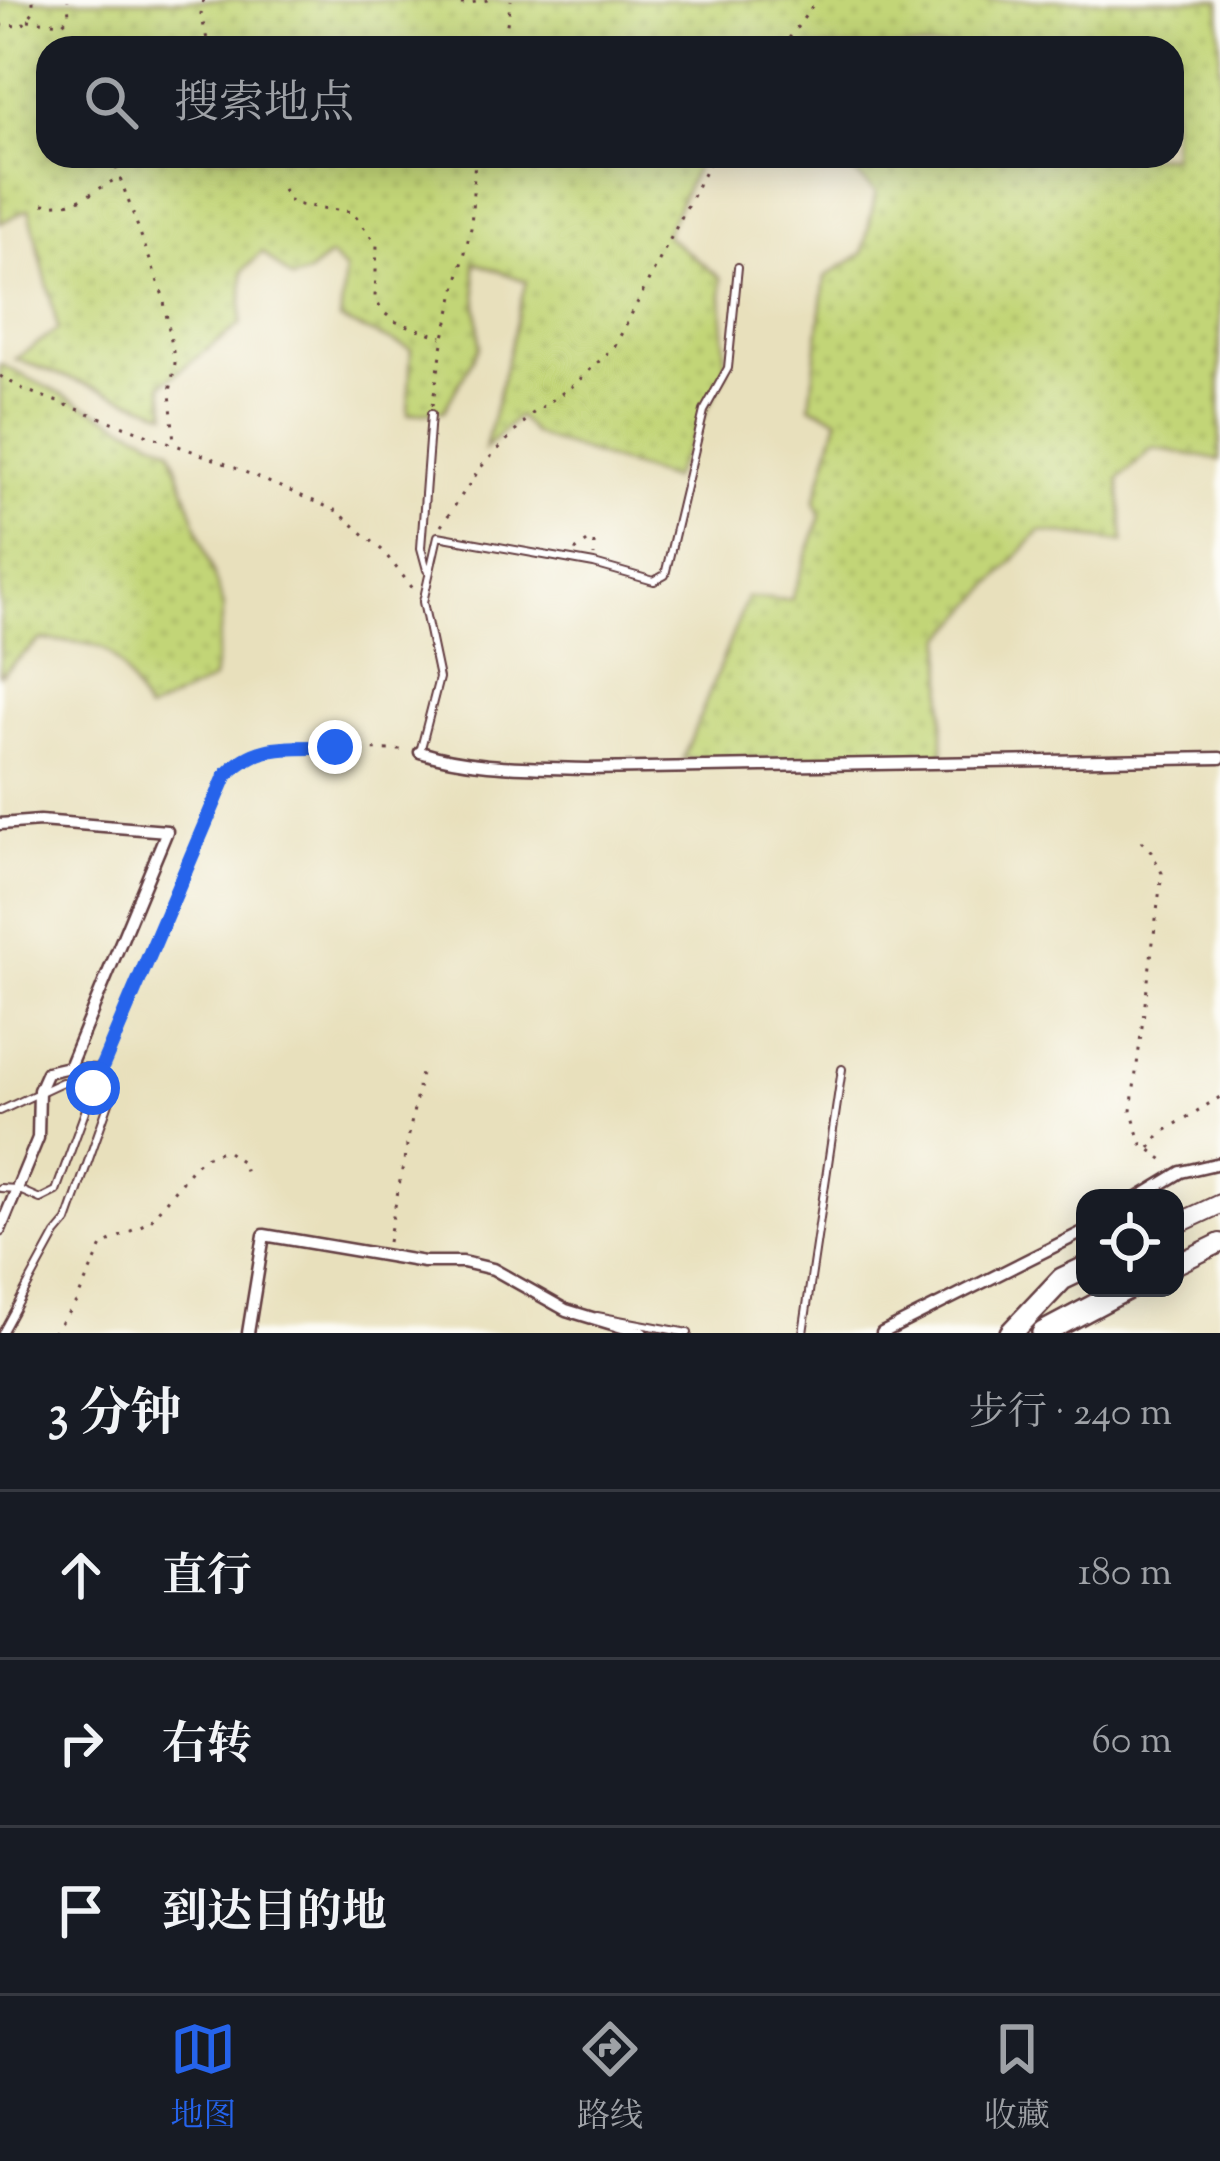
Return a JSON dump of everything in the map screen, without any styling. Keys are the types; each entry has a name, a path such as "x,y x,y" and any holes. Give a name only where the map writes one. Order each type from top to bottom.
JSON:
{"highway":[{"path":"1011,1333 1062,1279 1076,1272"},
{"path":"1051,1329 1111,1297"}],"main road":[{"path":"1184,1222 1220,1204"},
{"path":"1184,1261 1220,1243"}],"street":[{"path":"420,752 495,766 588,769 1220,758"},
{"path":"0,824 40,821 167,832 69,1067 47,1072 39,1090 38,1138 0,1230"},
{"path":"1153,1189 1180,1172 1220,1163"},
{"path":"248,1333 264,1235 493,1269 566,1310 642,1333"},
{"path":"882,1332 1076,1235"}],"lane":[{"path":"420,752 440,678 423,602 438,536 594,564 654,581 665,575 704,411 728,368 738,267"},
{"path":"428,574 421,548 431,414"},
{"path":"0,1188 40,1198 56,1191 101,1068 69,1067"},
{"path":"803,1333 842,1069"},
{"path":"0,1111 62,1082 112,1094 67,1221 2,1333"},
{"path":"584,1316 632,1320 688,1333"}],"path":[{"path":"0,25 22,26 33,0"},
{"path":"28,20 63,23 69,16 68,0"},
{"path":"202,0 206,36"},
{"path":"389,0 463,4 488,0"},
{"path":"505,36 511,0"},
{"path":"791,36 817,0"},
{"path":"117,168 164,296 176,363 170,392 174,445"},
{"path":"431,414 471,228 474,168"},
{"path":"438,536 444,517 481,467 532,414 574,385 615,346 707,168"},
{"path":"43,204 88,199 120,177"},
{"path":"283,189 292,204 352,212 377,244 375,297 381,310 394,321 444,337"},
{"path":"0,376 25,390 337,511 382,550 423,602"},
{"path":"566,560 590,540 595,542 594,564"},
{"path":"101,1068 226,775 243,756 262,749 420,752"},
{"path":"1141,841 1162,873 1131,1111 1142,1144 1180,1172"},
{"path":"385,1256 422,1068"},
{"path":"1150,1150 1161,1132 1220,1096"},
{"path":"53,1333 76,1301 102,1246 150,1221 205,1157 225,1150 242,1162 248,1177"}],"green space":[{"path":"0,0 1220,0 1220,460 1153,448 1119,479 1124,542 1040,531 944,638 943,757 683,759 747,598 791,600 821,516 815,502 838,418 810,406 825,277 863,253 876,192 849,168 1184,168 1184,36 36,36 36,168 696,168 665,235 721,278 726,372 671,479 549,440 533,433 518,416 485,449 526,281 474,262 480,346 444,411 408,414 411,349 340,320 345,270 330,256 292,279 262,252 243,271 241,324 162,384 167,413 15,359 58,329 29,209 0,223"},
{"path":"0,364 171,448 224,606 213,680 147,712 108,652 84,643 40,640 0,675"}],"route":[{"path":"93,1088 226,775 243,756 262,749 335,747"}]}
